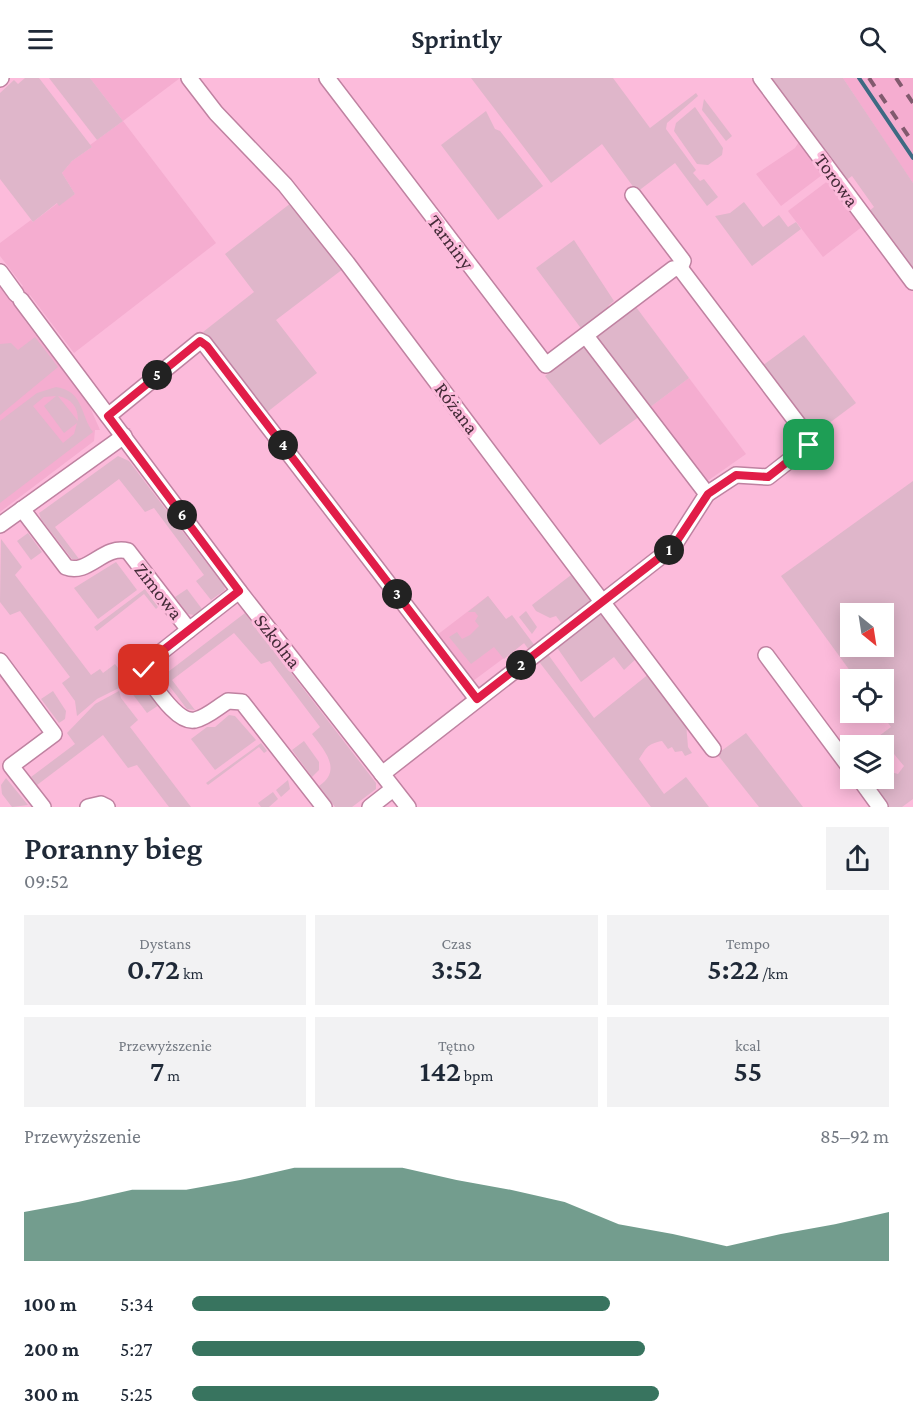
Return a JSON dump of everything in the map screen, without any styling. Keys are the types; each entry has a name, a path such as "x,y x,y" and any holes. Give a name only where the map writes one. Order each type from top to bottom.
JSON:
{"street":[{"name":"Różana","path":"189,78 216,113 285,185 347,263 713,748"},
{"name":"Tarniny","path":"327,78 542,363 549,364 673,269 680,268"},
{"name":"Torowa","path":"761,78 913,282"},
{"path":"382,774 673,547 708,494 736,475 768,477 807,448 808,439 680,268 683,261 633,195"},
{"name":"Szkolna","path":"0,272 239,591 408,807"},
{"path":"586,336 708,494"},
{"path":"108,416 200,341 204,343 477,699"},
{"path":"0,525 124,436"},
{"name":"Zimowa","path":"22,509 66,567 70,569 82,568 116,549 128,551 189,630 146,664 145,674 179,717 189,721 202,718 228,701 242,702 324,807"},
{"path":"189,630 239,591"},
{"path":"766,655 840,755"},
{"path":"0,661 54,734 11,766 43,807"},
{"path":"370,807 393,789"},
{"path":"867,789 880,807"},
{"path":"88,807 101,804 107,807"}],"shaded area":[{"path":"25,78 39,78 92,147 72,161 62,173 75,194 59,206 57,203 33,222 0,179 0,93 14,80 18,84"},
{"path":"49,78 90,78 123,121 97,140"},
{"path":"90,78 180,78 123,121"},
{"path":"471,78 613,78 650,128 696,93 698,96 667,123 666,129 696,170 693,173 700,181 704,179 718,197 707,206 675,163 637,192 602,144 551,183"},
{"path":"767,78 843,78 913,183 913,272 868,212 874,207 852,176 845,181"},
{"path":"843,78 913,78 913,183 898,161"},
{"path":"704,99 732,136 726,141 702,110"},
{"path":"695,107 723,148 722,155 708,165 697,164 674,131 676,123"},
{"path":"486,111 495,129 500,131 543,186 498,220 441,145"},
{"path":"123,121 216,243 74,353 30,295 16,305 25,321 89,405 100,430 95,430 94,441 0,512 0,285 9,297 23,286 0,256 0,243 31,220 33,222 58,203 59,205 75,194 62,173 72,161 92,147 90,145"},
{"path":"801,139 826,172 781,206 756,174 795,148"},
{"path":"829,180 863,226 823,257 788,211"},
{"path":"744,202 763,227 779,215 788,227 796,222 801,229 752,266 715,216 730,213"},
{"path":"291,203 343,269 276,320 317,373 266,413 203,332 254,292 225,254"},
{"path":"574,240 614,301 609,305 606,313 583,331 536,268"},
{"path":"636,307 689,378 649,408 595,338"},
{"path":"804,335 856,403 816,433 812,432 762,366"},
{"path":"35,337 58,367 0,415 0,344 11,343 18,350"},
{"path":"586,344 640,416 600,445 545,376"},
{"path":"689,378 746,454 706,482 649,408"},
{"path":"56,387 72,393 93,432 0,503 0,421 37,393","holes":["56,396 44,406 64,433 77,423 74,434 63,443 33,406 44,397","58,396 73,404 78,421"]},
{"path":"118,456 129,461 225,590 211,600 196,581 204,575 154,508 145,512 119,479 55,527 79,559 72,559 41,519 39,513"},
{"path":"913,481 913,799 902,807 888,807 874,789 894,789 894,773 898,774 904,766 894,754 894,735 880,735 891,727 888,723 894,723 894,669 849,669 781,576"},
{"path":"28,533 42,552 31,560 17,541"},
{"path":"1,539 22,567 15,575 91,675 100,669 103,673 115,664 124,676 119,688 97,699 77,716 75,701 62,683 70,677 20,611 10,615 0,602"},
{"path":"116,562 137,590 98,619 74,588"},
{"path":"575,572 595,598 562,624 556,616 550,618 536,611 532,605"},
{"path":"145,589 158,607 156,609 144,594 97,631 94,627"},
{"path":"187,589 202,609 194,615 188,614 175,597"},
{"path":"488,596 524,643 473,681 437,635"},
{"path":"488,596 506,619 512,615 535,646 529,650 524,643 504,659 494,647 471,664 449,637 457,632 462,639 479,626 475,621 478,616 475,612 468,612"},
{"path":"599,610 638,657 624,670 614,657 581,682 556,646"},
{"path":"526,611 537,627 532,634 519,617"},
{"path":"245,613 376,783 376,789 352,807 335,807 319,786 330,773 326,753 312,734 320,727 270,661 261,664 234,633 172,680 195,710 187,709 164,679 164,675"},
{"path":"138,652 140,655 135,659 135,667 126,673 120,665"},
{"path":"547,653 594,718 650,673 686,723 688,747 692,753 685,756 682,751 675,752 672,747 668,749 662,741 650,745 639,759 664,794 686,777 709,807 651,807 537,659"},
{"path":"138,678 159,705 147,713 131,692 133,683"},
{"path":"53,691 66,711 65,719 59,723 41,699"},
{"path":"119,691 121,698 138,720 130,727 191,807 169,807 137,765 128,768 103,735 37,785 31,777 75,744 67,733 95,704"},
{"path":"229,715 235,716 256,740 215,770 191,739 207,727 215,727"},
{"path":"746,733 803,807 759,807 717,754"},
{"path":"304,741 319,762 319,770 312,777 292,750"},
{"path":"261,743 267,751 264,753 259,747 208,785 206,783"},
{"path":"6,778 28,805 12,807 2,794 1,785"},
{"path":"288,780 290,789 281,797 276,790"},
{"path":"273,792 278,799 269,807 261,807 258,803"}],"waterway":[{"path":"859,78 913,158"}],"railway":[{"path":"869,78 913,143"},
{"path":"896,78 913,103"}],"route":[{"path":"144,670 148,662 239,591 108,416 200,341 207,346 477,699 673,547 708,494 736,475 768,477 809,445"}]}
